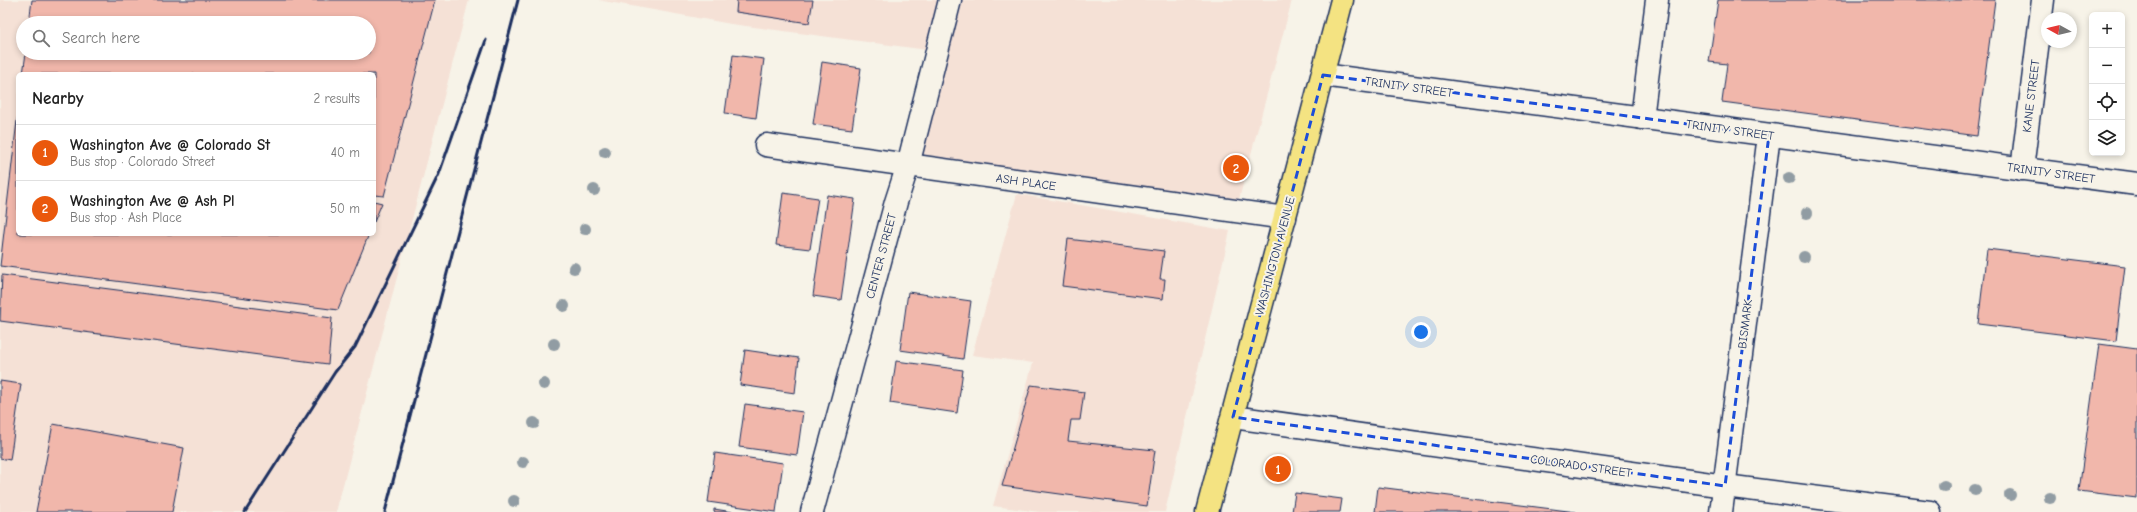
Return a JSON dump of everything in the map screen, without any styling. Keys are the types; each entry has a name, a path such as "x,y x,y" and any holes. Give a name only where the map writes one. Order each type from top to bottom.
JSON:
{"main road":[{"name":"WASHINGTON AVENUE","path":"1207,512 1323,75 1338,0"}],"street":[{"name":"CENTER STREET","path":"812,512 896,202 908,165 950,0"},
{"path":"1642,118 1657,0"},
{"name":"KANE STREET","path":"2022,169 2043,0"},
{"name":"TRINITY STREET","path":"1323,75 2137,184"},
{"name":"BISMARK","path":"1721,512 1769,135"},
{"name":"ASH PLACE","path":"766,145 1285,218"},
{"name":"COLORADO STREET","path":"1233,418 1725,486 1930,512"}],"highlighted area":[{"path":"1323,75 1769,135 1725,486 1233,417"}],"shaded area":[{"path":"0,0 469,0 336,512 0,512"},
{"path":"598,0 941,0 928,50 731,24"},
{"path":"962,0 1292,0 1238,203 920,156"},
{"path":"1017,194 1230,231 1165,512 1040,512 993,506 1033,363 972,355"}],"building":[{"path":"32,0 435,0 384,196 376,195 376,72 23,72 25,60 376,60 376,16 30,16"},
{"path":"737,0 813,0 809,23 736,12"},
{"path":"1718,0 1995,0 1977,136 1722,102 1727,64 1709,62"},
{"path":"733,55 764,59 756,118 725,113"},
{"path":"822,62 861,68 852,129 813,124"},
{"path":"16,129 16,236 368,236 338,310 0,266"},
{"path":"783,193 818,198 810,249 776,245"},
{"path":"827,195 855,199 841,300 813,296"},
{"path":"376,202 382,203 376,217"},
{"path":"1068,239 1164,251 1160,279 1165,279 1163,299 1062,286"},
{"path":"1987,249 2125,266 2116,341 1978,324"},
{"path":"2,275 332,318 328,364 0,321"},
{"path":"908,292 971,301 963,359 900,350"},
{"path":"2099,344 2137,349 2137,498 2079,491"},
{"path":"745,350 799,358 795,393 740,385"},
{"path":"896,361 963,370 957,413 890,403"},
{"path":"0,381 21,384 10,460 0,458"},
{"path":"1031,385 1084,392 1080,420 1071,420 1068,441 1155,450 1147,506 1002,486"},
{"path":"745,404 803,412 797,455 739,447"},
{"path":"53,424 184,448 172,512 36,512"},
{"path":"715,453 783,463 776,512 708,502"},
{"path":"1378,487 1576,512 1375,512"},
{"path":"1295,493 1342,499 1340,512 1292,512"},
{"path":"714,509 733,512 714,512"}],"railway":[{"path":"385,512 518,0"},
{"path":"245,512 335,372 355,347 439,174 486,40"}],"place":[{"name":"Washington Ave @ Ash Pl","path":"1236,168"},
{"name":"Washington Ave @ Colorado St","path":"1278,469"}]}
